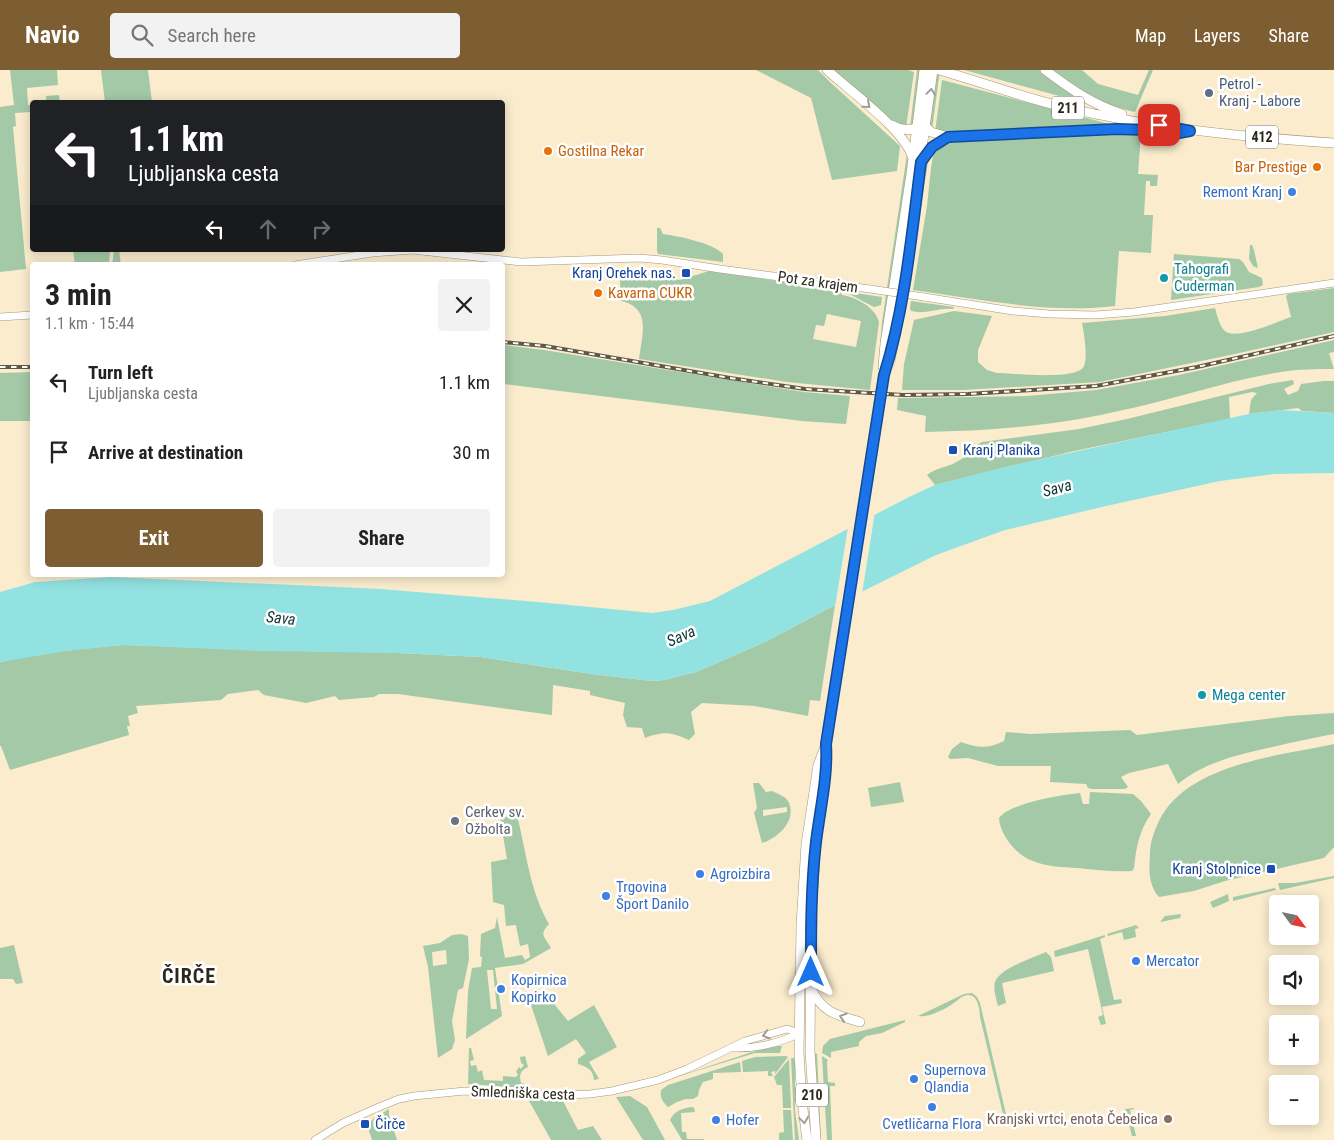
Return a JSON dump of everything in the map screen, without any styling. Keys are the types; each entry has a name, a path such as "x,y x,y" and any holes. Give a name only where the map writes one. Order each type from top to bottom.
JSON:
{"main road":[{"name":"211","path":"827,70 886,122 904,140 917,160"},
{"name":"210","path":"923,113 924,70"},
{"name":"210","path":"816,1140 810,1050 813,887 816,844 826,764 826,744 884,375 895,336 911,239 917,160 923,113 934,70"},
{"name":"211","path":"939,70 1062,106 1190,131"},
{"name":"211","path":"1045,70 1079,95 1095,104 1123,114 1153,119 1170,127"},
{"name":"211","path":"886,122 904,130 921,126 933,133 948,137 1107,129 1147,130 1173,134 1190,131"},
{"name":"412","path":"1190,131 1334,143"},
{"path":"917,160 932,147 948,137"},
{"name":"210","path":"807,1140 801,1092 799,1053 801,925 806,844 818,765 826,744"},
{"path":"811,988 817,1000 826,1010 860,1022"}],"street":[{"name":"Pot za krajem","path":"311,262 385,252"},
{"name":"Pot za krajem","path":"430,252 521,262 640,258 662,260 1013,311 1049,314 1096,315 1144,311 1334,283"},
{"path":"0,317 30,315"},
{"name":"Smledniška cesta","path":"315,1140 343,1123 379,1107 414,1096 465,1091 567,1095 612,1091 658,1080 733,1048 748,1048 786,1040 800,1033"}],"green space":[{"path":"10,70 57,70 58,85 27,88 30,112 15,113 16,126 13,127 26,269 0,272 0,107 14,105"},
{"path":"101,70 148,70 152,100 105,100"},
{"path":"756,70 818,70 900,146 897,171 832,180 811,98"},
{"path":"829,70 908,70 914,72 906,128 890,121"},
{"path":"917,70 920,70 913,127 910,127"},
{"path":"937,70 940,70 932,130 929,128"},
{"path":"964,70 1039,70 1089,104"},
{"path":"1053,70 1082,70 1098,84 1138,95 1149,70 1153,70 1135,112 1101,101"},
{"path":"942,80 1117,126 935,132"},
{"path":"59,95 60,100 46,100 46,96"},
{"path":"1101,134 1141,134 1138,174 1158,175 1157,186 1150,186 1150,181 1146,181 1144,215 1153,215 1151,253 1119,251 1115,306 1090,308 1039,307 913,290 934,150 941,145 951,142"},
{"path":"907,154 908,163 878,369 882,322"},
{"path":"929,155 905,313 893,372 925,164"},
{"path":"657,228 660,228 663,234 704,243 718,250 723,254 723,262 658,254"},
{"path":"1250,245 1252,245 1254,250 1258,268 1253,266 1249,259"},
{"path":"73,252 110,252 109,262 75,262"},
{"path":"114,252 119,252 121,262 112,262"},
{"path":"1174,254 1239,259 1249,272 1262,278 1263,285 1171,300"},
{"path":"709,271 839,290 842,295 865,304 874,312 879,322 870,390 787,382 639,359 643,324 637,310 621,301 620,280 622,276 630,274 680,280","holes":["827,314 861,321 856,347 813,339 816,325 824,326"]},
{"path":"1334,288 1334,332 1100,382 963,390 902,390 904,364 914,320 954,311 992,316 978,350 978,362 987,370 997,373 1058,375 1079,371 1084,366 1086,351 1082,323 1165,316 1215,308 1222,328 1229,333 1237,334 1256,330 1291,317 1286,296 1288,294"},
{"path":"842,291 882,297 881,305 874,307"},
{"path":"911,301 954,307 953,309 916,312 911,311"},
{"path":"1334,340 1334,352 1329,353 1334,369 1294,370 1260,376 1135,407 1068,421 996,429 925,432 926,416 897,410 898,398 1027,396 1096,390 1179,375"},
{"path":"505,345 804,392 850,396 846,424 802,421 505,384"},
{"path":"30,372 30,421 0,421 0,373"},
{"path":"1293,380 1294,384 1284,389 1288,395 1298,391 1301,384 1334,381 1334,413 1302,411 1298,408 1249,414 1251,400 1257,393 1252,392 1229,397 1230,419 1074,451 935,485 927,475 960,460 982,442 1079,429"},
{"path":"835,605 820,701 810,700 808,716 755,706 702,703 691,712 695,734 689,740 667,733 645,738 642,728 627,727 623,715 625,703 590,695 590,691 553,685 552,715 398,694 379,694 374,697 339,700 335,696 306,703 264,695 258,690 228,694 221,700 136,706 138,713 128,716 130,726 127,726 129,735 10,770 0,746 0,662 31,656 123,645 397,653 481,657 652,681 696,672 765,642"},
{"path":"1334,713 1334,734 1227,758 1201,769 1178,784 1168,764 1129,773 1121,777 1128,787 1125,789 1092,789 1088,788 1086,784 1050,782 1051,766 998,766 968,758 950,759 948,757 952,749 961,742 972,746 993,745 1004,741 1006,732 1030,734 1130,730 1137,735 1289,716"},
{"path":"1334,744 1334,847 1324,858 1225,881 1194,891 1159,897 1155,892 1150,877 1151,845 1159,821 1172,802 1190,787 1212,775 1236,766 1287,753"},
{"path":"900,782 904,802 871,807 868,788"},
{"path":"753,783 759,783 766,792 772,791 783,796 787,799 790,808 790,815 785,827 780,833 762,843 754,813 757,808","holes":["787,807 787,812 763,816 763,810"]},
{"path":"1090,792 1133,794 1151,814 1141,833 1132,871 1049,866 1038,863 1015,849 1002,831 999,818 1014,808 1049,798 1080,793 1083,804 1089,804"},
{"path":"517,815 537,899 549,924 543,933 551,948 523,964 495,968 502,1016 466,1039 468,991 472,968 481,967 481,934 495,928 497,917 505,958 522,955 525,960 530,957 528,944 520,946 516,925 506,926 504,905 493,902 491,862 507,859 500,818","holes":["487,970 493,970 497,1009 491,1009"]},
{"path":"1334,876 1334,878 1280,890 1278,883 1295,883"},
{"path":"1275,888 1276,890 1233,901 1233,897"},
{"path":"1228,894 1229,901 1213,908 1210,902"},
{"path":"1181,914 1180,918 1160,922 1165,916"},
{"path":"1136,925 1139,928 1135,929 1136,937 1124,940 1122,932 1108,936 1107,934"},
{"path":"461,934 468,936 469,959 463,988 458,990 452,1021 455,1040 452,1049 438,1058 428,967 423,946 440,943 452,935","holes":["446,950 447,964 433,966 432,952"]},
{"path":"1105,935 1105,937 1100,939 1114,1000 1121,999 1122,1003 1102,1007 1106,1024 1101,1025 1098,1017 1103,1015 1088,949 1055,957 1054,951"},
{"path":"14,945 23,983 16,984 13,979 0,979 0,948"},
{"path":"1046,952 1051,957 1054,971 1002,983 1006,1003 998,1006 994,988 998,977 1003,972 1025,960"},
{"path":"972,993 980,1003 1006,1114 1004,1118 975,998 968,995 964,996 951,1005 930,1015 918,1016 964,994"},
{"path":"546,994 568,1021 594,1005 617,1047 589,1062 599,1079 594,1080 589,1069 578,1064 578,1059 586,1053 576,1039 548,1056 531,1005"},
{"path":"905,1020 905,1022 882,1033 866,1036 859,1042 859,1046 831,1052 831,1058 822,1053 823,1046 830,1039"},
{"path":"782,1046 780,1053 755,1053 670,1079 755,1051"},
{"path":"469,1048 471,1048 474,1060 470,1061 471,1066 476,1065 478,1072 482,1070 484,1080 503,1081 503,1076 516,1077 519,1067 521,1069 524,1065 521,1063 520,1057 525,1056 528,1067 523,1070 520,1078 521,1083 525,1084 524,1088 468,1084"},
{"path":"815,1053 817,1054 821,1140 819,1140"},
{"path":"822,1056 828,1060 828,1082 835,1083 835,1086 830,1086 832,1140 827,1140"},
{"path":"755,1057 788,1057 775,1074 775,1071 771,1072 773,1076 768,1076 768,1071 743,1072 742,1061"},
{"path":"791,1058 794,1058 795,1062 795,1111 799,1140 795,1140"},
{"path":"789,1059 791,1108 783,1108 782,1085 777,1085 774,1077"},
{"path":"740,1062 741,1072 713,1073 713,1079 703,1082 698,1096 693,1099 686,1099 668,1107 664,1103 661,1090 668,1085"},
{"path":"630,1096 647,1107 665,1140 643,1140 616,1097"},
{"path":"528,1099 563,1101 578,1130 593,1126 602,1140 551,1140"},
{"path":"692,1107 695,1112 681,1113 682,1132 686,1132 687,1139 704,1140 682,1140 670,1120 679,1110"},
{"path":"1134,1108 1130,1110 1136,1136 1132,1136 1125,1109"},
{"path":"389,1109 397,1140 372,1140 367,1125 374,1118"},
{"path":"783,1110 791,1110 793,1140 779,1140 779,1133 784,1132"}],"water":[{"name":"Sava","path":"1280,410 1334,413 1334,473 1274,474 1220,481 1005,530 936,555 765,642 696,672 664,680 652,681 592,674 481,657 123,645 66,651 0,662 0,592 35,582 111,577 381,589 652,613 673,610 710,601 935,485 1004,467 1249,414"}],"pier":[{"path":"875,512 862,594 835,607 848,527"}],"railway":[{"path":"505,342 545,346 805,389 903,395 968,394 1096,386 1197,367 1334,336"},
{"path":"0,367 30,367"}],"place":[{"name":"Petrol - Kranj - Labore","path":"1209,93"},
{"name":"Gostilna Rekar","path":"548,151"},
{"name":"Bar Prestige","path":"1317,167"},
{"name":"Remont Kranj","path":"1292,192"},
{"name":"Kranj Orehek nas.","path":"686,273"},
{"name":"Tahografi Cuderman","path":"1164,278"},
{"name":"Kavarna CUKR","path":"598,293"},
{"name":"Kranj Planika","path":"953,450"},
{"name":"Mega center","path":"1202,695"},
{"name":"Cerkev sv. Ožbolta","path":"455,821"},
{"name":"Kranj Stolpnice","path":"1271,869"},
{"name":"Agroizbira","path":"700,874"},
{"name":"Trgovina Šport Danilo","path":"606,896"},
{"name":"Mercator","path":"1136,961"},
{"name":"Kopirnica Kopirko","path":"501,989"},
{"name":"Supernova Qlandia","path":"914,1079"},
{"name":"Cvetličarna Flora","path":"932,1107"},
{"name":"Kranjski vrtci, enota Čebelica","path":"1168,1119"},
{"name":"Hofer","path":"716,1120"},
{"name":"Čirče","path":"365,1124"}],"district":[{"name":"ČIRČE","path":"189,976"}],"route":[{"path":"811,972 813,887 816,844 826,764 826,744 884,375 893,346 911,239 921,162 932,147 948,137 1117,129 1147,130 1173,134 1190,131 1159,125"}]}
